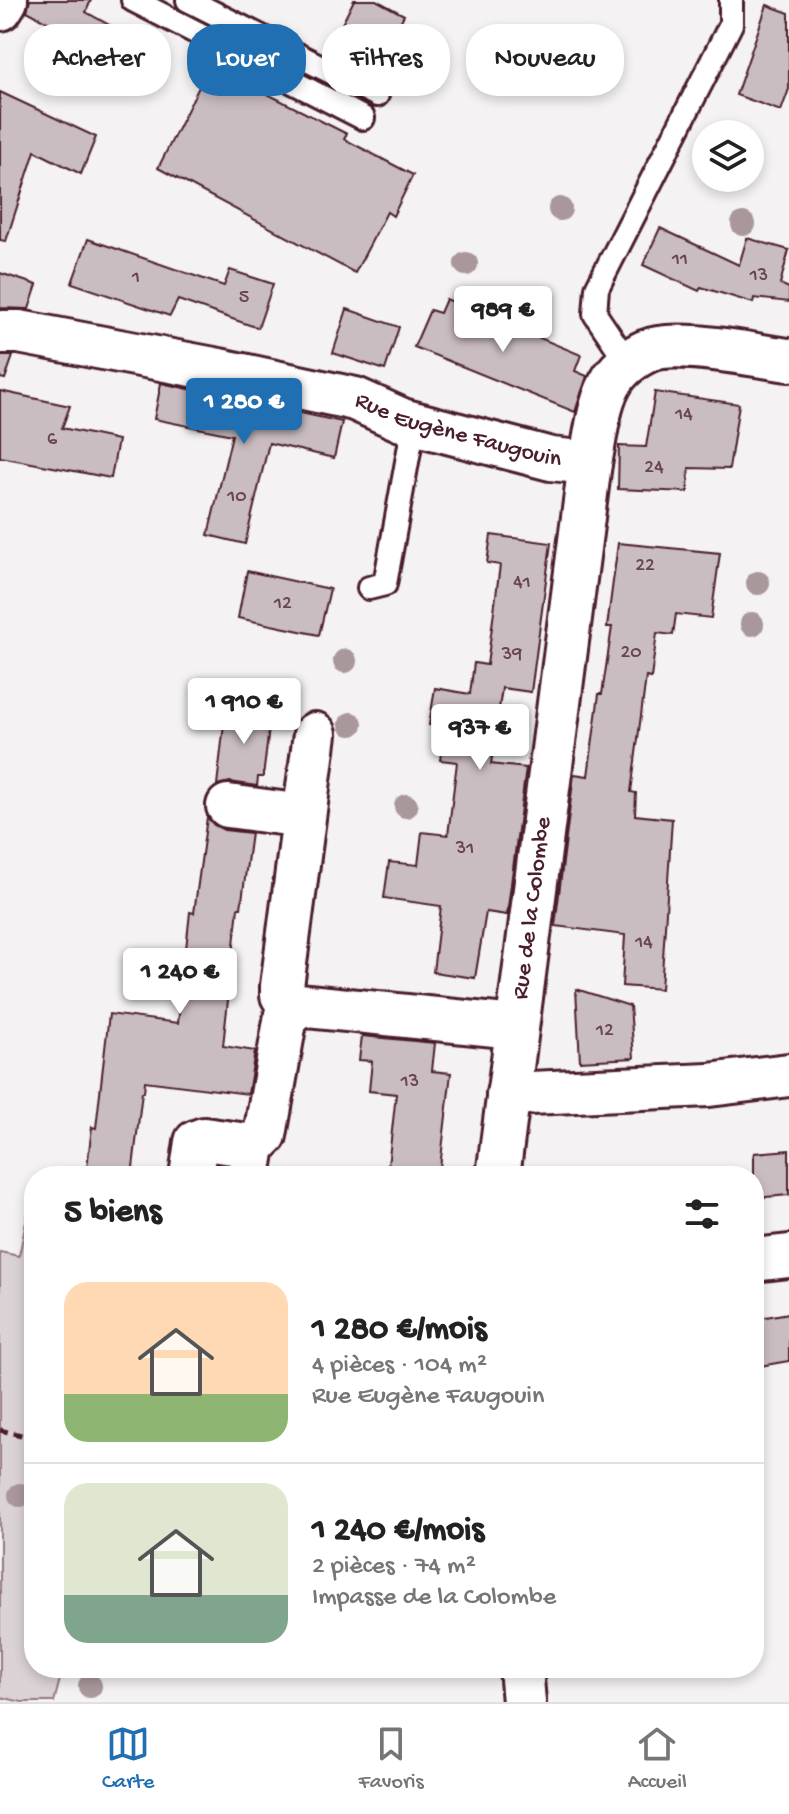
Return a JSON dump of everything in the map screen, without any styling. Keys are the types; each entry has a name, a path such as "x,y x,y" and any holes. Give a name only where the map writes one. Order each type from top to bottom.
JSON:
{"main road":[{"path":"0,8 5,0"}],"street":[{"name":"Rue Eugène Faugouin","path":"0,332 19,332 355,399 414,423 551,459 590,463"},
{"path":"628,363 648,350 675,346 789,360"},
{"name":"Rue de la Colombe","path":"499,1166 590,463 603,402 613,379 628,363"},
{"path":"192,1166 196,1142 204,1139 251,1161 265,1135 288,1004 282,995 282,986 315,734"},
{"path":"228,806 303,816"},
{"path":"288,1004 515,1027"},
{"path":"508,1094 709,1085 789,1075"},
{"path":"764,1259 789,1256"},
{"path":"522,1678 524,1702"}],"lane":[{"path":"133,0 363,118"},
{"path":"188,0 322,67"},
{"path":"628,363 595,314 597,288 731,24 731,0"},
{"path":"369,588 385,584 414,423"}],"path":[{"path":"0,1430 24,1436"}],"shaded area":[{"path":"24,1232 24,1678 60,1678 54,1702 22,1702 0,1697 0,1252 19,1256"}],"building":[{"path":"30,0 91,0 86,12 107,24 51,24 27,11"},
{"path":"354,0 376,0 404,15 399,24 342,24"},
{"path":"767,5 789,13 789,89 781,111 736,95"},
{"path":"0,92 96,137 81,174 35,151 6,241 0,240"},
{"path":"194,96 272,96 347,134 344,139 413,175 393,216 387,212 355,273 158,168"},
{"path":"660,228 739,265 747,238 789,250 780,284 789,288 789,302 754,298 753,303 701,287 699,291 643,265"},
{"path":"88,239 224,286 230,270 273,284 258,328 178,300 170,316 72,283"},
{"path":"0,273 37,285 29,309 0,308"},
{"path":"446,299 581,355 575,371 587,376 575,412 414,347 430,310 440,313"},
{"path":"347,309 399,327 385,370 333,353"},
{"path":"0,356 13,356 5,379 0,378"},
{"path":"161,383 342,422 334,458 269,443 245,544 208,535 232,435 154,419"},
{"path":"0,391 70,406 62,428 118,440 111,478 0,457"},
{"path":"655,392 739,404 729,469 689,468 688,492 618,489 619,446 646,447"},
{"path":"491,535 551,543 531,692 502,688 491,764 526,768 507,915 486,912 475,978 433,972 441,906 384,898 389,862 418,865 422,832 448,835 457,762 440,760 445,728 429,725 435,688 470,694 474,663 487,665 500,565 487,563"},
{"path":"618,543 720,553 711,618 676,614 673,635 657,633 651,678 646,677 631,792 636,793 635,815 672,819 661,989 622,986 625,935 555,926 574,774 588,776 599,694 602,694 612,627 607,627"},
{"path":"247,571 330,589 319,635 238,618"},
{"path":"226,707 271,712 263,777 258,777 257,786 230,782 217,785"},
{"path":"207,817 224,830 251,833 241,908 238,908 223,1046 255,1051 248,1094 145,1081 133,1166 87,1166 92,1127 96,1128 109,1014 178,1023 190,912 194,913"},
{"path":"576,989 630,1006 634,1058 580,1061"},
{"path":"362,1036 435,1043 432,1071 451,1073 440,1166 388,1166 396,1094 369,1091 372,1061 359,1060"},
{"path":"789,1150 789,1195 764,1197 764,1166 754,1166 754,1153"},
{"path":"789,1313 789,1361 764,1365 764,1317"}]}
